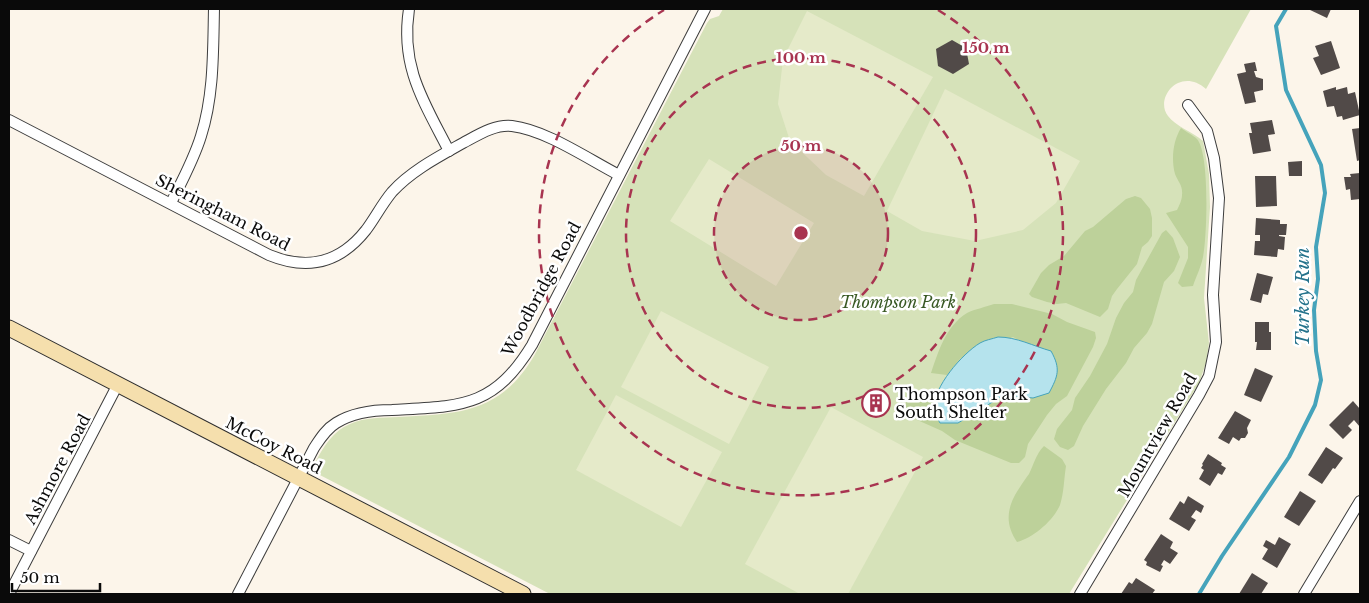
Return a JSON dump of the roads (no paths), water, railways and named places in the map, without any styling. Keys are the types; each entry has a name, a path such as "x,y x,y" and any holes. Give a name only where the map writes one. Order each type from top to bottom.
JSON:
{"main road":[{"name":"McCoy Road","path":"9,328 523,594"}],"street":[{"path":"171,203 201,136 209,104 213,77 214,9"},
{"path":"409,9 406,46 411,68 417,88 449,151"},
{"name":"Woodbridge Road","path":"238,594 314,448 335,423 366,412 449,407 468,402 488,393 505,381 519,365 532,345 704,9"},
{"name":"Mountview Road","path":"1080,594 1199,395 1209,376 1214,356 1216,342 1213,294 1219,198 1214,158 1207,131 1188,105"},
{"name":"Sheringham Road","path":"9,120 269,255 296,264 312,264 340,254 367,229 391,193 407,177 449,151 492,129 509,126 527,128 548,137 618,175"},
{"name":"Ashmore Road","path":"9,594 118,384"},
{"path":"1304,594 1360,502"},
{"path":"9,540 30,552"}],"water":[{"path":"998,337 1018,340 1051,351 1056,363 1057,372 1055,382 1049,393 1033,398 1004,395 958,423 940,423 934,409 935,400 943,381 957,363 973,348 982,342"}],"waterway":[{"name":"Turkey Run","path":"1199,594 1222,556 1289,457 1315,405 1321,380 1316,351 1314,310 1318,279 1316,247 1325,193 1321,165 1286,90 1276,26 1286,9"}],"place":[{"name":"Thompson Park South Shelter","path":"876,403"}],"park label":[{"name":"Thompson Park","path":"898,302"}]}
